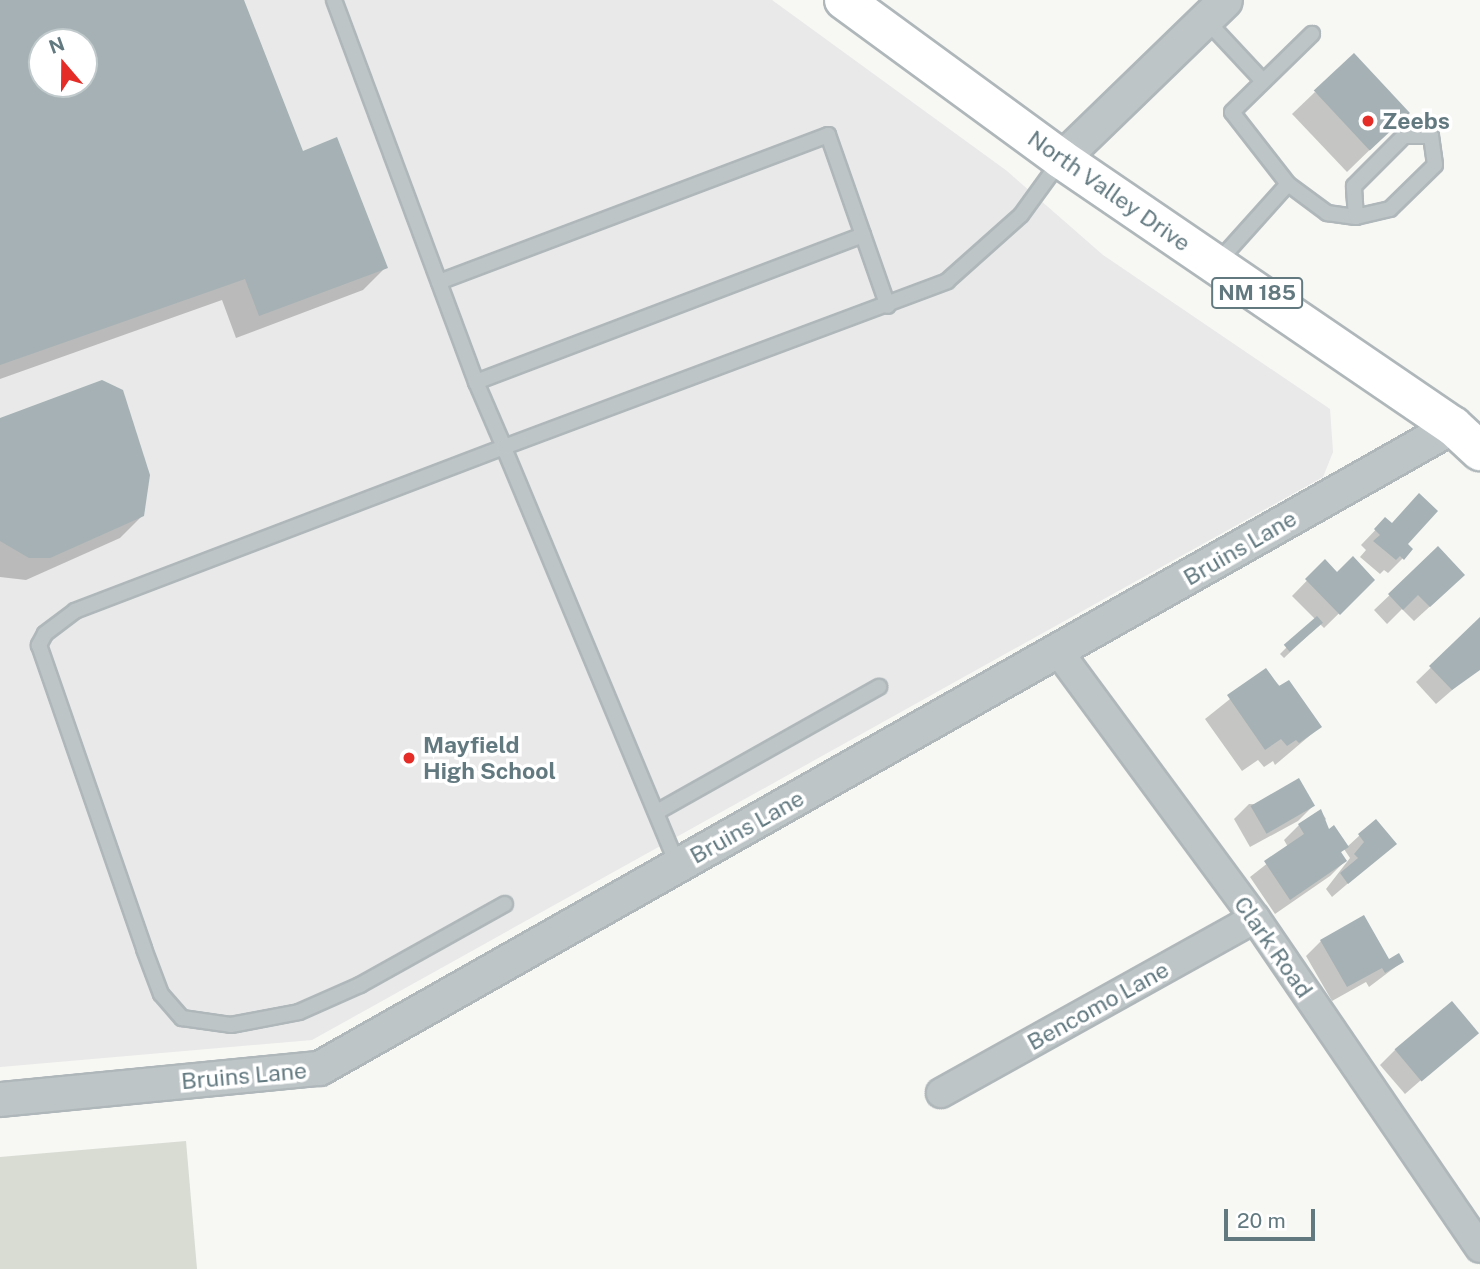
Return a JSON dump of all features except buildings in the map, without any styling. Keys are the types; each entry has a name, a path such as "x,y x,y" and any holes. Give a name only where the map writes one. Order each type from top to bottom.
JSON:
{"main road":[{"name":"North Valley Drive","path":"844,0 1061,159 1466,439"}],"street":[{"path":"1061,159 1215,10"},
{"name":"Bruins Lane","path":"0,1099 320,1068 1058,651 1466,439"},
{"name":"Clark Road","path":"1058,651 1255,918 1480,1248"},
{"name":"Bencomo Lane","path":"941,1093 1255,918"}],"lane":[{"path":"334,0 476,382 678,866"},
{"path":"1215,10 1263,81"},
{"path":"1312,34 1232,112 1288,184 1327,213 1356,217 1390,209 1435,165 1431,136 1404,136 1354,186 1356,217"},
{"path":"439,282 828,135 888,306"},
{"path":"505,904 360,985 299,1012 231,1025 182,1018 161,994 144,949 39,646 45,634 75,611 504,447 888,306 963,270 1021,215 1061,159"},
{"path":"1216,264 1288,184"},
{"path":"476,382 863,235"},
{"path":"657,812 880,687"}],"shaded area":[{"name":"Mayfield High School","path":"0,0 772,0 1007,171 1103,255 1330,409 1333,452 1323,477 312,1040 0,1067"},
{"path":"186,1141 197,1269 0,1269 0,1157"}],"place":[{"name":"Zeebs","path":"1368,121"},
{"name":"Mayfield High School","path":"409,758"}]}
